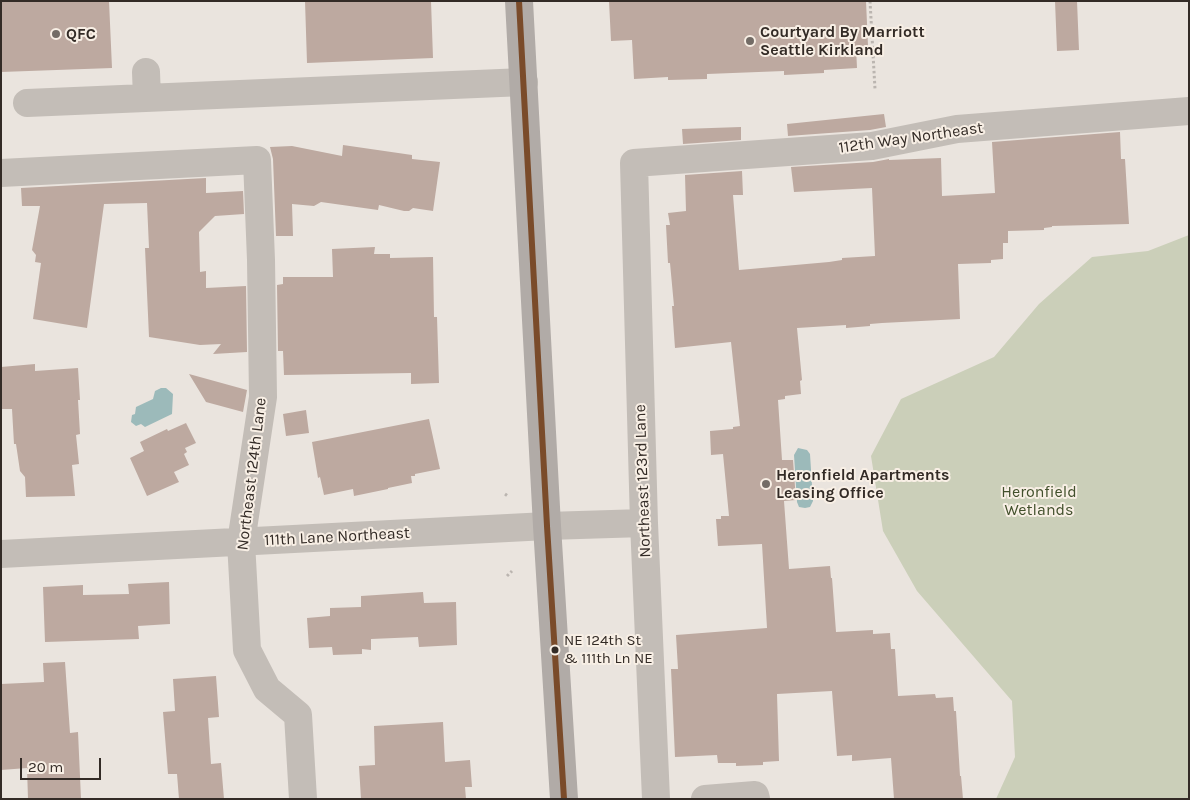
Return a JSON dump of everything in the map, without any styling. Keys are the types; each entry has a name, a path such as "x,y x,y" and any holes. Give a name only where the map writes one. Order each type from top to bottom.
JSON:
{"main road":[{"path":"519,1 547,526 564,799"}],"street":[{"path":"27,103 146,85 524,82"},
{"name":"112th Way Northeast","path":"634,163 872,146 957,129 1189,111"},
{"name":"Northeast 124th Lane","path":"1,173 257,160 263,397 241,542 246,650 267,689 298,716 303,799"},
{"name":"Northeast 123rd Lane","path":"634,163 644,523 656,799"},
{"name":"111th Lane Northeast","path":"1,554 547,526 644,523"},
{"path":"705,799 755,795 756,799"}],"path":[{"path":"870,1 875,89"},
{"path":"505,494 509,497"},
{"path":"508,576 512,572"}],"green space":[{"name":"Heronfield Wetlands","path":"1189,235 1189,799 996,799 1015,757 1012,701 917,591 883,531 871,456 901,399 994,357 1039,304 1092,257 1148,251"}],"water":[{"path":"166,388 173,394 172,414 145,427 141,424 136,426 131,422 136,407 153,399 155,391"},
{"path":"798,448 807,450 810,454 813,501 810,507 805,508 799,507 797,502 794,455"}],"building":[{"name":"QFC","path":"1,1 109,1 112,68 1,72"},
{"path":"305,1 431,1 433,58 307,63"},
{"name":"Courtyard By Marriott Seattle Kirkland","path":"609,1 866,1 868,46 856,47 857,68 824,70 824,73 784,75 784,71 707,74 707,79 668,80 668,77 634,79 632,40 611,41"},
{"path":"1055,1 1077,1 1079,50 1057,51"},
{"path":"884,114 886,127 870,130 788,136 787,124"},
{"path":"741,127 741,140 683,144 682,129"},
{"path":"1120,132 1121,159 1125,159 1129,224 1052,226 1044,228 1044,230 1008,231 1008,243 1003,243 1003,259 991,260 991,263 958,264 960,319 882,323 846,328 846,325 797,328 802,380 800,381 801,394 785,396 785,399 778,400 782,460 793,460 796,500 784,501 789,569 830,566 836,632 873,630 873,634 890,633 891,649 895,649 898,696 935,694 936,698 953,697 954,711 956,711 963,799 894,799 891,758 852,761 852,755 837,756 832,691 777,694 779,761 763,762 763,765 736,766 736,763 718,763 717,755 675,757 671,669 678,669 676,635 767,628 762,544 718,546 716,519 721,519 721,516 729,516 723,454 711,455 710,431 733,429 733,427 740,426 731,342 675,348 672,306 674,306 670,263 668,263 666,225 670,225 668,213 686,211 685,175 742,171 743,195 733,195 739,270 829,262 842,260 842,258 875,256 872,188 794,192 791,167 873,162 889,159 941,158 942,196 995,193 992,142"},
{"path":"343,145 412,155 412,159 440,162 433,211 413,208 409,211 404,211 379,205 378,210 321,202 314,206 292,204 293,236 276,236 273,159 270,147 292,146 342,156"},
{"path":"206,178 206,193 243,191 244,214 215,216 199,232 200,272 206,271 206,288 246,286 247,352 213,354 221,344 200,345 149,337 145,248 149,248 147,203 104,204 87,328 33,319 41,263 35,262 36,255 32,250 40,206 22,206 21,188"},
{"path":"375,247 374,254 390,254 390,258 433,257 434,317 437,317 439,383 411,384 411,373 284,375 283,351 278,351 277,285 283,284 283,277 333,277 332,249"},
{"path":"35,364 35,371 78,368 80,434 76,435 79,464 72,465 75,496 26,497 25,477 20,471 16,444 14,444 12,409 1,409 1,367"},
{"path":"189,374 247,390 243,412 206,402"},
{"path":"306,410 309,433 286,436 283,414"},
{"path":"429,419 440,469 415,474 415,476 411,476 412,483 388,489 354,496 353,489 324,495 320,477 318,478 312,442"},
{"path":"186,423 196,443 185,448 187,452 184,454 189,465 174,472 179,482 147,496 130,458 144,451 140,442 167,429 168,431"},
{"path":"169,582 170,624 138,626 139,639 45,642 43,587 83,585 83,595 129,594 128,584"},
{"path":"423,592 424,603 456,602 457,645 419,647 418,637 371,639 371,650 362,649 362,654 333,655 332,647 309,648 307,618 330,616 330,608 361,607 361,596"},
{"path":"65,662 70,733 78,732 81,799 28,799 27,768 1,770 1,684 44,682 43,663"},
{"path":"216,676 219,717 208,718 211,764 221,763 224,799 179,799 177,774 168,774 163,712 175,711 173,679"},
{"path":"443,722 445,762 470,760 472,787 465,787 466,799 361,799 359,766 375,765 374,726"}],"transit line":[{"path":"519,1 547,526 564,799"}],"place":[{"name":"QFC","path":"56,34"},
{"name":"Courtyard By Marriott Seattle Kirkland","path":"750,41"},
{"name":"Heronfield Apartments Leasing Office","path":"766,484"},
{"name":"NE 124th St & 111th Ln NE","path":"555,650"}]}
